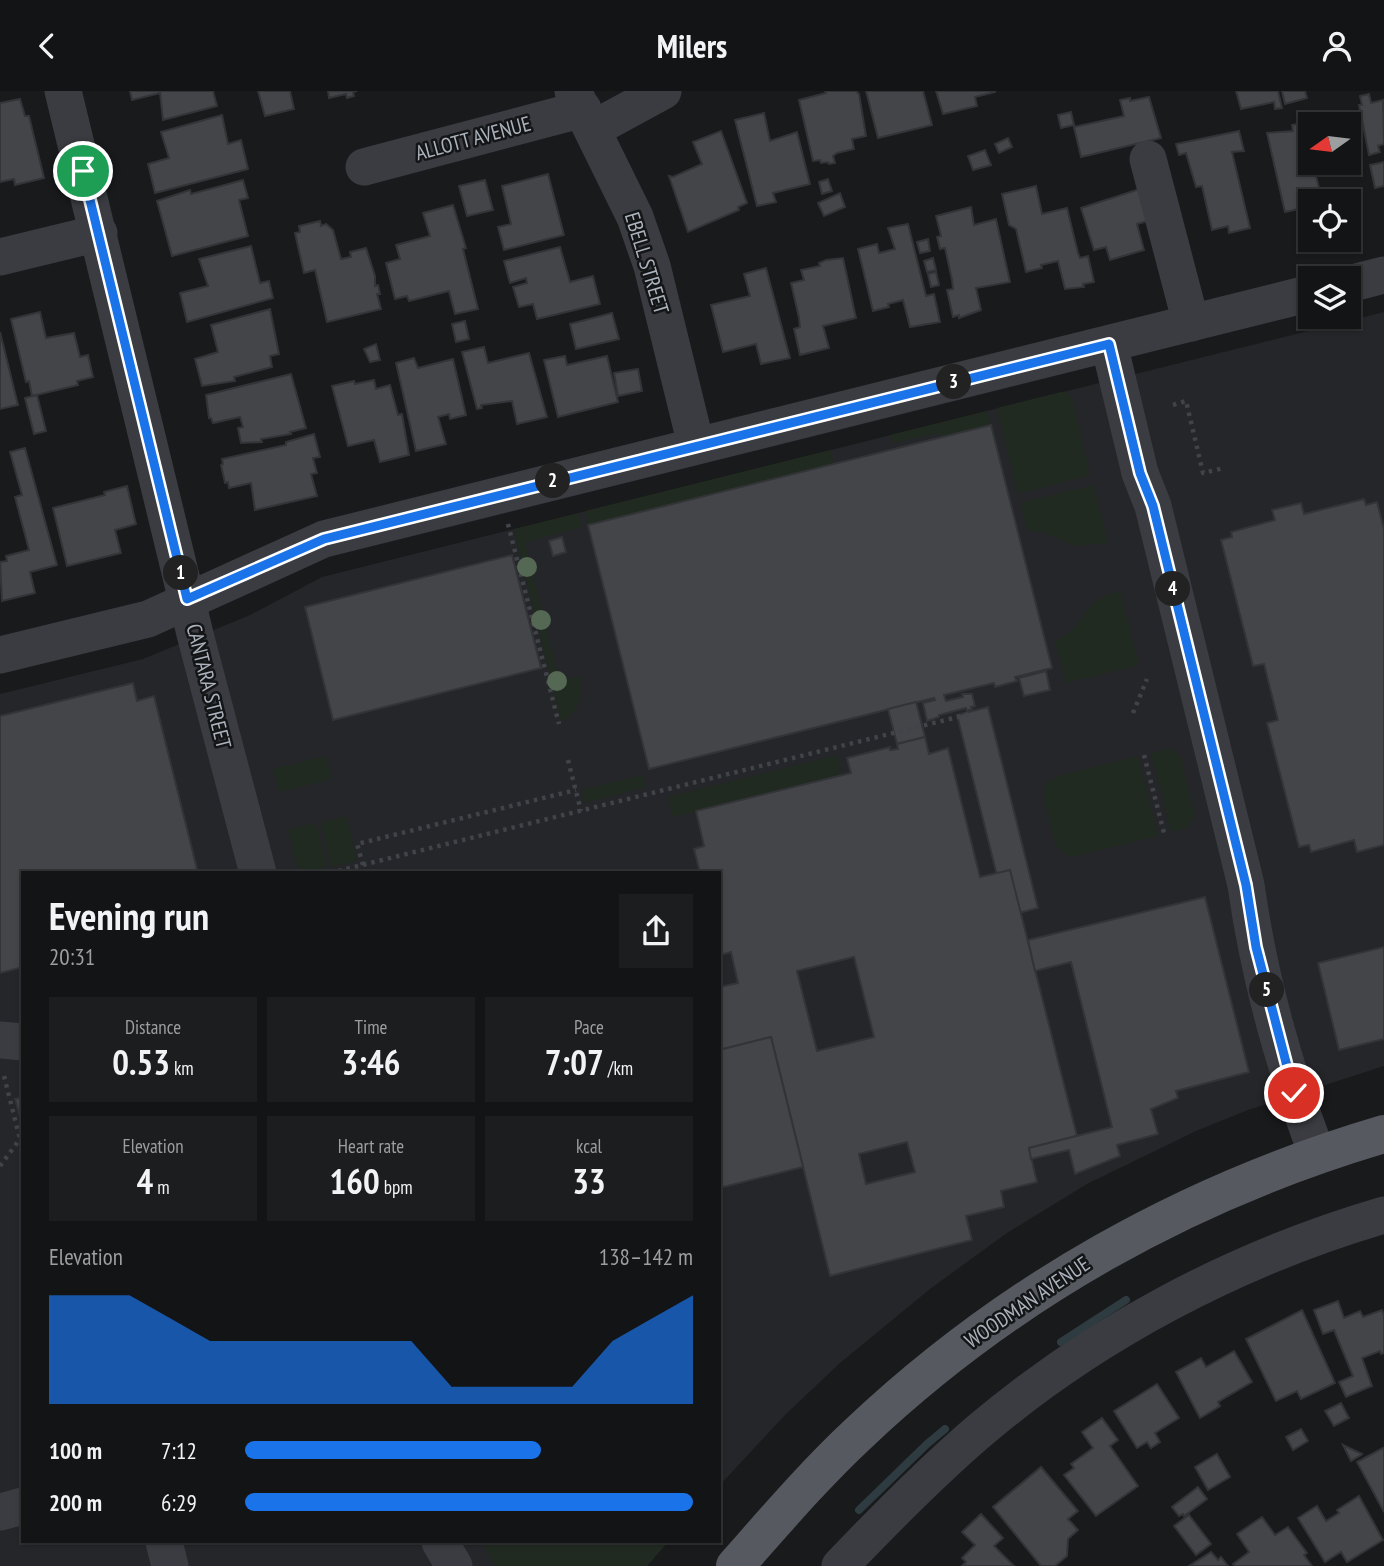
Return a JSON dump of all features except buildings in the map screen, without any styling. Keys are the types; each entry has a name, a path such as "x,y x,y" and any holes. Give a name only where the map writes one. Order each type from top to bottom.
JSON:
{"main road":[{"name":"WOODMAN AVENUE","path":"734,1566 808,1484 858,1434 906,1390 1000,1316 1136,1233 1224,1191 1317,1154 1384,1134"}],"street":[{"name":"CANTARA STREET","path":"63,91 187,599 257,871"},
{"name":"ALLOTT AVENUE","path":"364,167 583,109 663,91"},
{"name":"EBELL STREET","path":"583,109 635,217 652,266 696,445"},
{"path":"1148,159 1191,323"},
{"path":"0,257 99,233"},
{"path":"1361,281 1384,275"},
{"path":"0,655 148,619 324,539 1298,296"},
{"path":"1109,344 1102,399 1119,473 1153,506 1246,885 1254,939 1289,1079 1317,1154"},
{"path":"0,1040 21,1042"},
{"path":"840,1566 908,1496 979,1431 1058,1371 1103,1342 1224,1276 1329,1232 1384,1216"},
{"path":"0,1512 21,1507"},
{"path":"164,1543 170,1566"},
{"path":"441,1543 454,1566"}],"path":[{"path":"1173,405 1186,401 1203,473 1224,468"},
{"path":"508,523 559,724"},
{"path":"1133,713 1147,679"},
{"path":"338,871 974,713"},
{"path":"1144,755 1165,837"},
{"path":"568,760 581,811"},
{"path":"362,865 357,844 576,790"},
{"path":"4,1076 21,1143"},
{"path":"0,1166 20,1139"}],"shaded area":[{"path":"1384,312 1384,1066 1248,1110 1196,1131 1087,1184 1007,1233 930,1289 840,1363 785,1415 721,1484 721,871 21,871 21,1543 667,1543 647,1566 0,1566 0,694 143,659 250,615 322,577 1316,329 1361,329 1361,318"},
{"path":"1061,392 1068,393 1072,399 1090,475 1018,494 997,408"},
{"path":"987,411 991,425 940,437 938,433 892,443 890,435"},
{"path":"830,450 834,464 588,525 585,511"},
{"path":"1093,485 1108,543 1075,546 1044,532 1028,531 1020,503"},
{"path":"579,513 582,527 525,542 559,680 581,677 576,709 561,722 514,529"},
{"path":"1120,592 1139,665 1066,683 1055,640 1074,628 1097,601"},
{"path":"1168,749 1181,758 1195,815 1187,828 1171,832 1151,753"},
{"path":"837,755 842,775 673,817 668,797"},
{"path":"326,756 332,779 279,792 273,769"},
{"path":"1138,756 1158,836 1067,856 1055,844 1043,797 1046,783 1055,777"},
{"path":"643,775 646,787 584,803 581,790"},
{"path":"346,816 357,861 331,867 321,823"},
{"path":"316,823 327,867 298,871 288,830"},
{"path":"483,1543 667,1543 647,1566 495,1566"}],"waterway":[{"path":"1061,1342 1126,1300"},
{"path":"859,1510 945,1429"}],"route":[{"path":"83,171 187,599 324,539 1109,344 1140,473 1153,506 1246,885 1254,939 1294,1093"}]}
